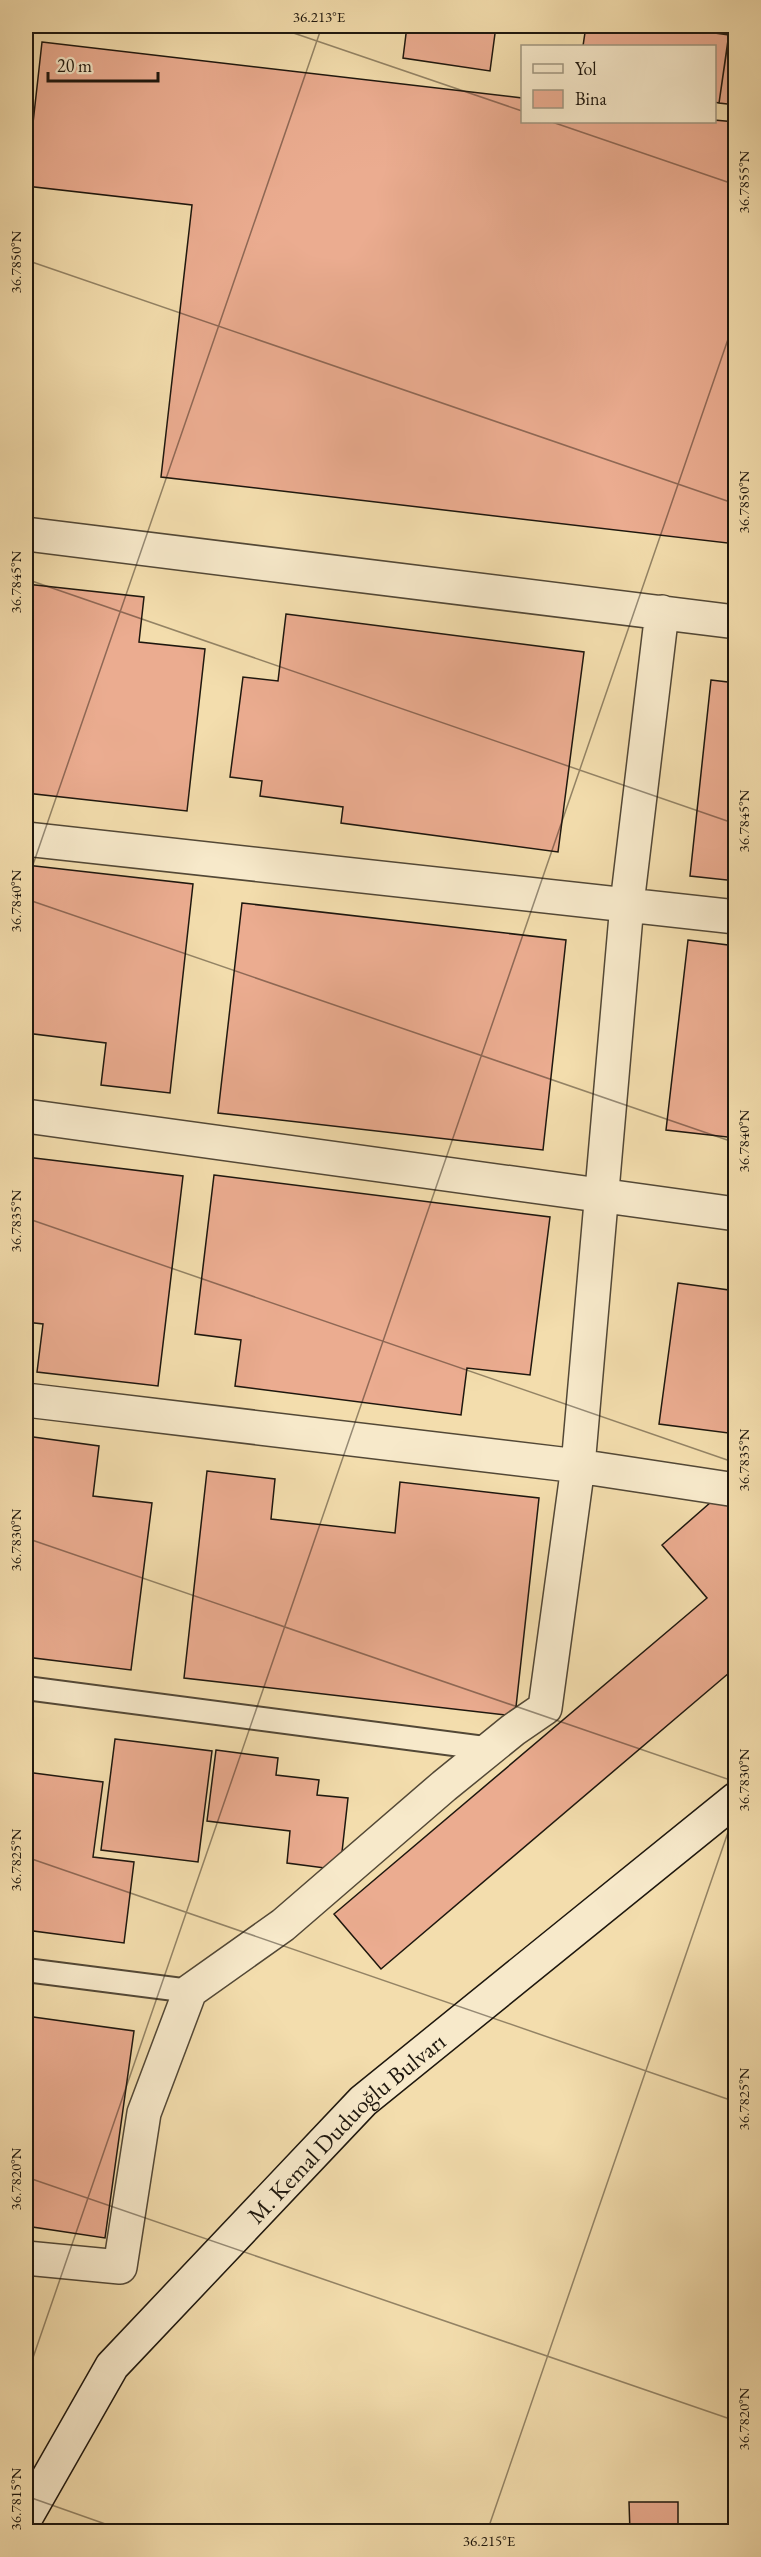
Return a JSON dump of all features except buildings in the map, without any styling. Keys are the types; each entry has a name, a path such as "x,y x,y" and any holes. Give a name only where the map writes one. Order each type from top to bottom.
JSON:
{"street":[{"path":"26,534 735,622"},
{"path":"26,2258 120,2267 144,2113 190,1991 283,1925 444,1786 513,1730 545,1708 578,1466 627,904 662,612"},
{"path":"26,839 735,917"},
{"path":"26,1116 735,1214"},
{"path":"26,1400 578,1466 735,1490"},
{"name":"M. Kemal Duduoğlu Bulvarı","path":"26,2517 112,2366 363,2101 735,1799"}],"lane":[{"path":"26,1688 492,1749"},
{"path":"26,1970 190,1991"}]}
